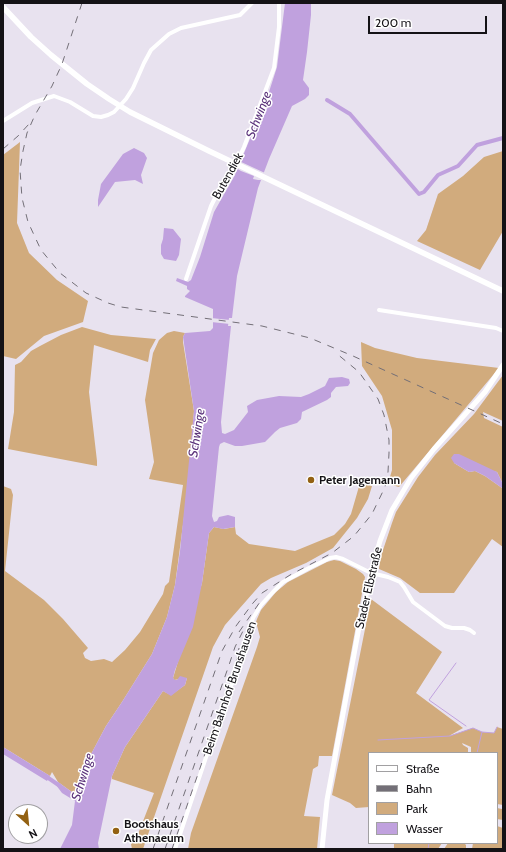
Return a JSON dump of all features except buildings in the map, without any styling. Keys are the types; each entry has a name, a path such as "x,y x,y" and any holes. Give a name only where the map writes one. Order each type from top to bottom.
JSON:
{"main road":[{"path":"3,7 50,55 109,99 130,112 503,290"}],"street":[{"path":"3,121 32,103 54,96 70,102 93,116 101,117 108,115 114,112 126,99 133,88 151,50 168,34 181,28 240,15 252,3"},
{"name":"Butendiek","path":"186,279 211,206 218,192 229,179 244,147 274,68 279,27 279,3"},
{"path":"379,310 496,328 503,331"},
{"name":"Stader Elbstraße","path":"322,849 327,800 360,622 371,573 386,526 392,510 403,491 430,454 485,392 503,365"},
{"name":"Beim Bahnhof Brunshausen","path":"176,849 222,709 245,648 253,618 261,605 283,582 330,558 336,557 371,573 388,577 400,582 412,602 445,626 470,630 474,633"}],"green space":[{"path":"20,142 17,223 29,253 57,280 88,301 83,322 44,336 16,359 3,356 3,155"},
{"path":"503,151 503,231 480,270 417,241 426,230 438,194 463,176 484,157"},
{"path":"82,327 111,335 156,339 150,350 148,362 94,345 89,392 97,466 8,449 14,412 15,365 21,362 31,351 61,335"},
{"path":"174,331 185,333 183,342 194,411 188,487 175,585 167,617 152,654 106,726 89,758 76,795 58,782 52,772 50,776 3,747 3,486 11,489 13,495 5,571 44,600 63,619 88,648 83,653 85,658 91,661 104,659 112,662 125,650 140,632 163,594 165,586 169,582 183,485 149,479 154,462 145,400 153,353 159,340 167,333"},
{"path":"361,342 375,348 417,358 499,368 399,487 388,484 392,470 392,430 382,396 362,366"},
{"path":"503,375 503,421 483,412 484,418 503,427 503,484 497,472 454,463 469,472 475,471 502,488 503,487 503,547 492,539 454,593 420,593 400,578 379,569 380,559 396,512 418,477 435,455 474,414"},
{"path":"360,483 372,486 368,499 357,518 333,548 306,563 271,578 261,584 225,625 213,647 143,849 132,849 131,844 138,834 154,793 112,779 112,776 125,747 163,691 171,695 185,685 187,678 174,680 173,678 202,583 209,533 214,527 224,529 235,527 236,534 249,544 295,551 334,535 345,524 351,514"},
{"path":"334,560 340,561 356,569 365,577 332,756 319,756 318,766 313,769 304,816 320,817 317,849 188,849 191,833 257,647 260,637 256,622 261,610 276,592 288,582 327,562"},
{"path":"371,599 442,652 416,693 463,728 449,736 473,728 482,732 494,733 497,727 503,729 503,805 498,804 498,752 471,752 471,747 462,743 468,748 468,752 368,752 368,807 356,808 350,803 332,795"},
{"path":"498,808 502,809 503,820 498,819"},
{"path":"498,826 503,828 503,849 472,849 473,844 498,844"},
{"path":"394,844 441,844 438,849 394,849"},
{"path":"447,844 466,845 466,849 444,849"}],"water":[{"name":"Schwinge","path":"285,3 311,3 311,15 303,80 309,88 309,95 292,106 258,188 237,276 232,318 229,318 228,326 231,326 221,422 222,433 225,434 234,430 248,412 247,406 257,400 279,396 301,397 325,386 329,378 342,377 349,379 350,383 348,386 336,387 331,393 331,397 302,412 301,419 297,423 280,428 265,442 242,446 235,446 224,442 220,444 212,516 214,522 217,521 219,517 228,515 235,517 235,527 223,529 214,527 209,533 202,583 193,627 173,678 177,680 180,676 187,678 185,685 171,696 163,691 125,747 112,776 98,843 99,849 60,849 72,825 75,801 62,793 56,785 58,782 76,795 89,758 106,726 152,654 167,617 175,585 180,551 194,411 183,337 185,333 210,331 213,328 213,309 185,297 190,291 187,289 187,286 176,281 177,278 188,282 191,280 214,212 235,175 268,95 277,67"},
{"path":"134,148 144,153 147,158 141,175 143,184 135,180 115,182 98,207 101,184 123,154"},
{"path":"164,228 173,229 181,239 179,255 176,261 164,259 161,254"},
{"path":"454,454 459,454 497,472 503,487 502,488 475,471 469,472 454,463 451,458"},
{"path":"3,747 50,776 47,781 3,754"}],"pier":[{"path":"239,161 265,173 263,180 253,179 254,176 236,168"},
{"path":"211,318 230,320 230,324 211,322"}],"waterway":[{"path":"327,100 350,114 419,194 424,192 438,175 458,166 477,145 503,138"},
{"path":"456,663 429,700 466,726"},
{"path":"477,752 482,732 494,733 497,727"},
{"path":"378,740 450,736 473,728 482,732"},
{"path":"44,775 60,786"},
{"path":"428,849 429,844"}],"railway":[{"path":"82,3 62,64 27,133 20,170 22,198 28,222 41,250 60,273 86,293 121,307 262,326 310,338 503,424"},
{"path":"3,149 29,124"},
{"path":"153,849 222,651 236,626 262,593 290,575 332,553 354,536 372,514 385,487 388,472 389,440 384,415 378,399 359,372 336,353"},
{"path":"239,632 260,602"},
{"path":"165,849 235,647 245,627"},
{"path":"172,849 235,667 239,648"}],"place":[{"name":"Peter Jagemann","path":"311,480"},
{"name":"Bootshaus Athenaeum","path":"116,831"}]}
